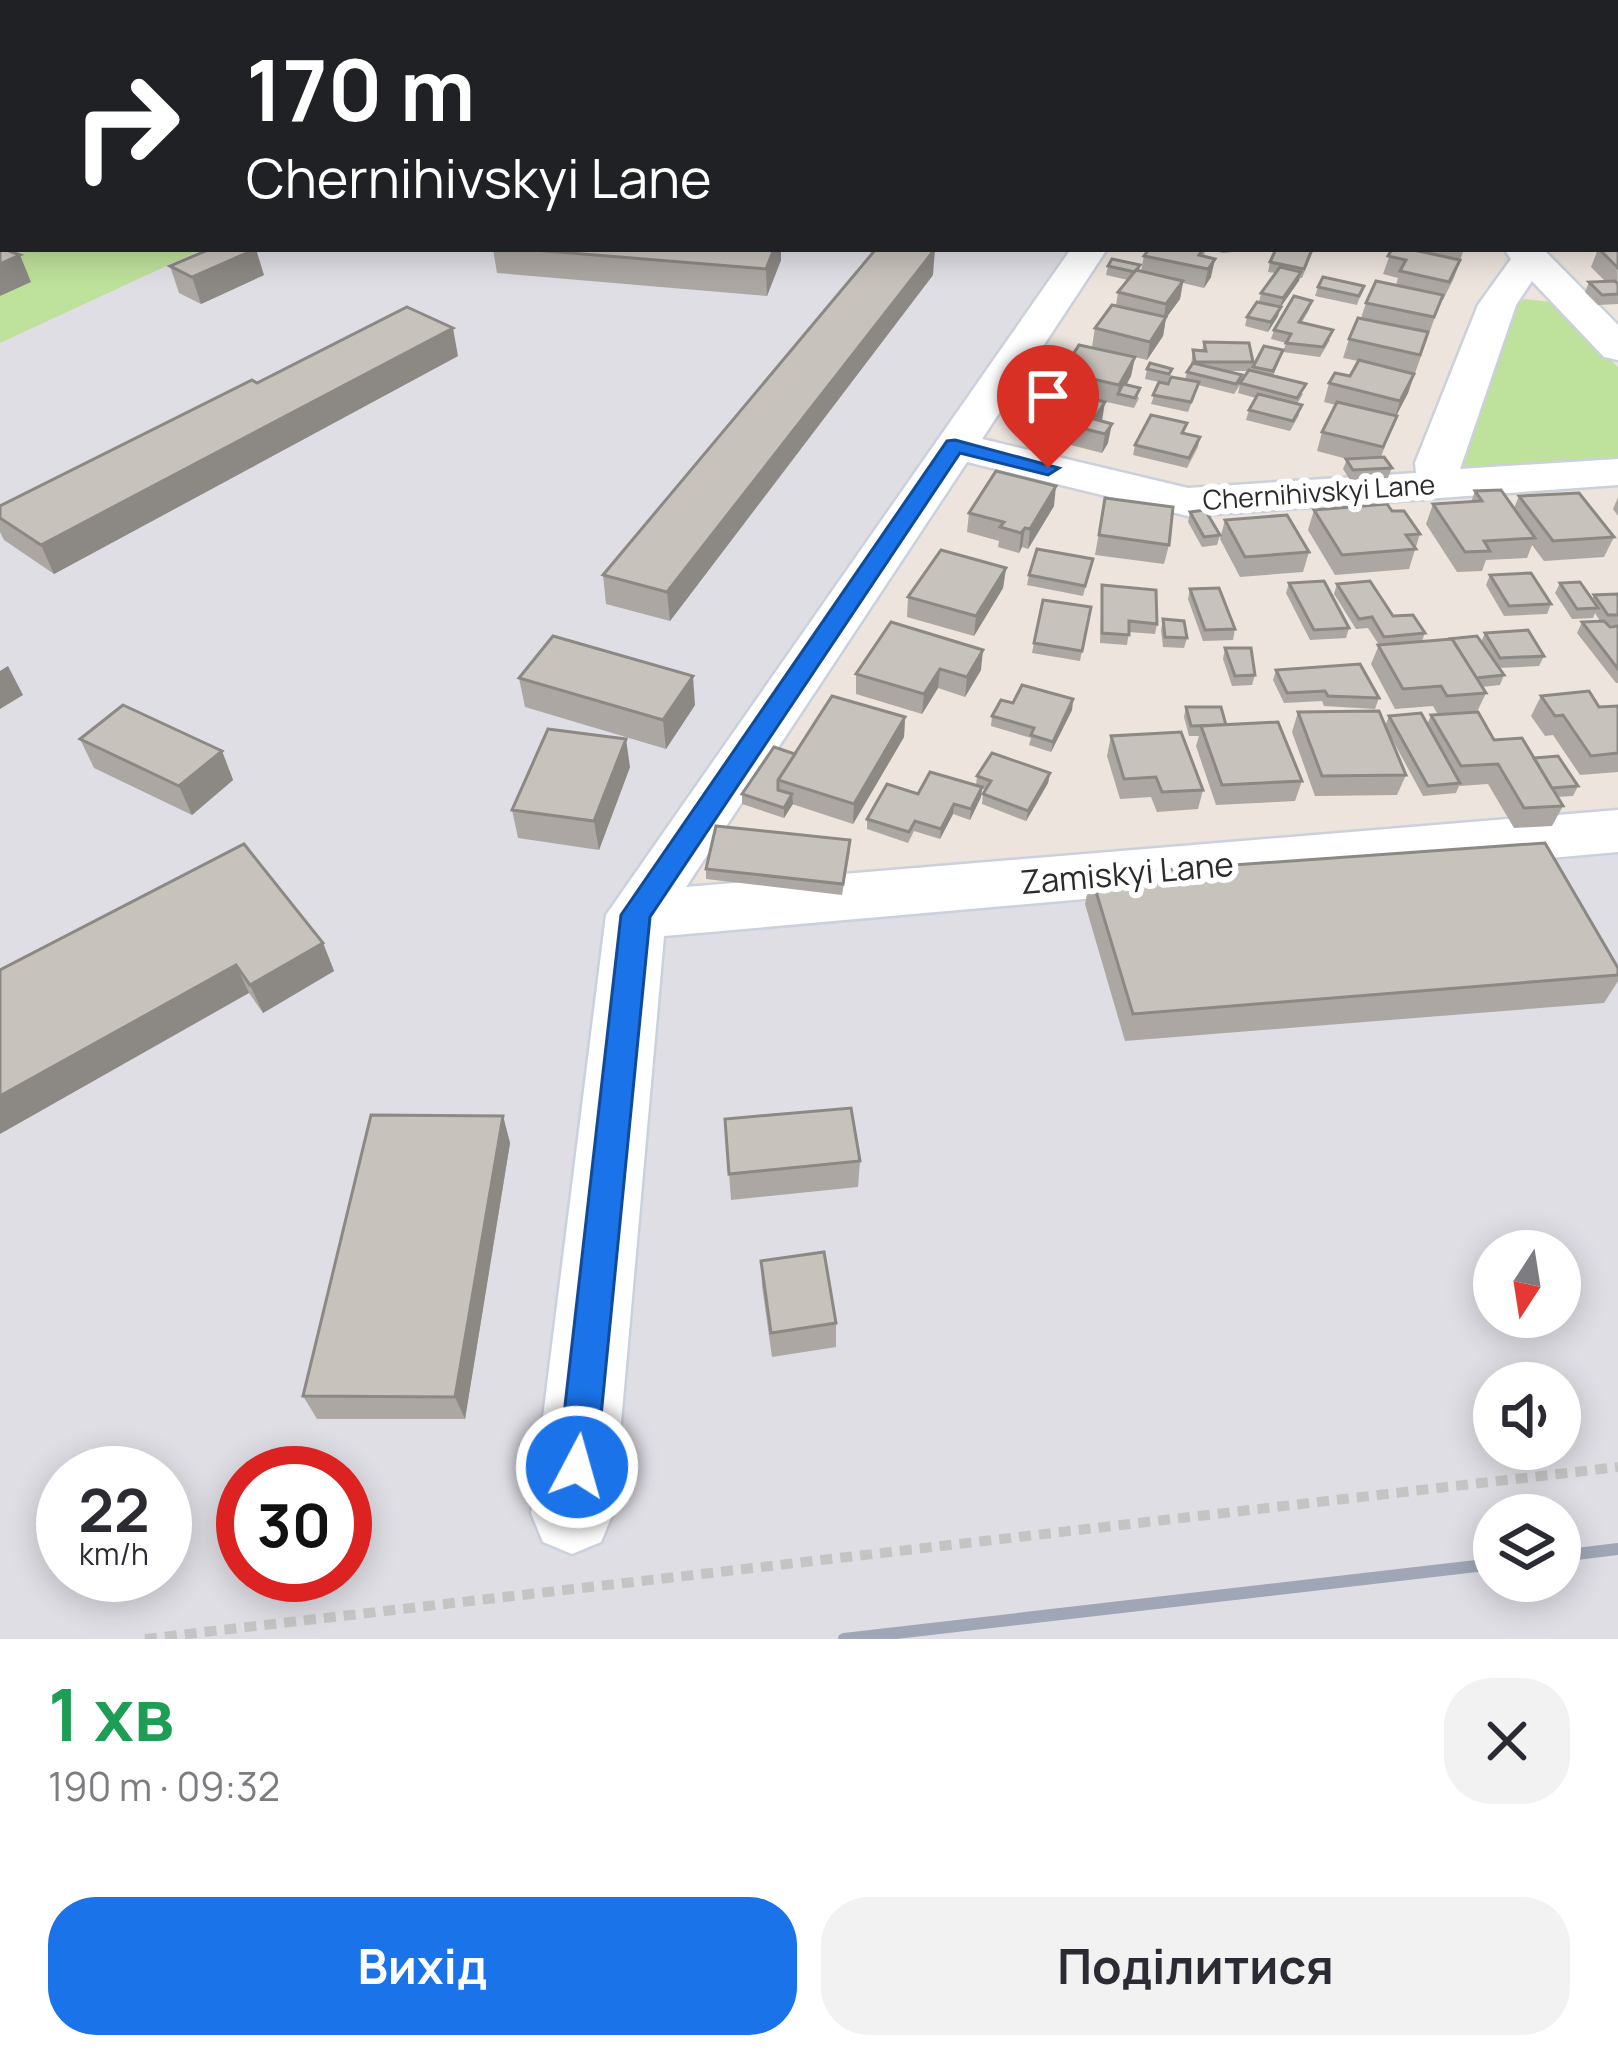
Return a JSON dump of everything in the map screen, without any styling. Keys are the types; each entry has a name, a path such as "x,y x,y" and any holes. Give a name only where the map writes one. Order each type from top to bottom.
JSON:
{"street":[{"path":"572,1514 635,915 1087,252"},
{"path":"1440,484 1437,463 1497,305 1526,253 1618,348"},
{"name":"Chernihivskyi Lane","path":"955,446 1188,502 1618,472"},
{"name":"Zamiskyi Lane","path":"635,915 1618,831"}],"path":[{"path":"145,1639 1618,1467"}],"shaded area":[{"path":"0,252 1081,252 632,917 1618,832 1618,1639 0,1639"}],"green space":[{"path":"0,252 197,252 0,343"},
{"path":"1524,299 1550,302 1618,367 1618,461 1453,474 1505,309"}],"building":[{"path":"0,252 20,255 0,264"},
{"path":"203,252 249,252 192,277 170,266"},
{"path":"559,252 773,252 766,269"},
{"path":"873,252 933,252 667,592 603,575"},
{"path":"1147,252 1201,252 1199,255 1215,259 1208,269 1144,256"},
{"path":"1275,252 1311,252 1304,269 1270,262"},
{"path":"1390,252 1423,252 1460,260 1449,282 1400,271 1406,260 1388,256"},
{"path":"1602,252 1618,252 1618,268"},
{"path":"1112,259 1140,265 1135,272 1108,266"},
{"path":"1280,267 1301,272 1283,298 1261,293"},
{"path":"1136,270 1183,281 1166,304 1118,292"},
{"path":"1323,277 1364,286 1359,296 1318,287"},
{"path":"1376,281 1443,295 1434,317 1366,303"},
{"path":"1615,281 1618,294 1602,295 1589,282"},
{"path":"1294,296 1312,301 1299,322 1333,330 1323,347 1286,343 1291,334 1274,330"},
{"path":"1257,302 1281,307 1271,322 1247,317"},
{"path":"1112,305 1166,317 1150,342 1095,328"},
{"path":"407,307 453,328 41,545 0,518 0,506"},
{"path":"1358,318 1428,332 1420,355 1349,339"},
{"path":"1204,342 1249,343 1253,362 1195,362 1193,350 1206,351"},
{"path":"1079,345 1135,357 1119,385 1062,372"},
{"path":"1264,346 1283,350 1273,371 1253,367"},
{"path":"1359,360 1414,374 1400,401 1329,383 1335,373 1350,376"},
{"path":"1150,363 1172,369 1169,374 1147,369"},
{"path":"1193,363 1242,375 1236,384 1187,372"},
{"path":"1249,370 1306,384 1297,398 1240,383"},
{"path":"1171,377 1199,382 1191,402 1153,395 1159,382 1168,384"},
{"path":"1021,383 1049,390 1040,402 1012,395"},
{"path":"1123,384 1140,388 1135,398 1118,394"},
{"path":"1050,388 1105,402 1094,419 1112,424 1105,434 1031,415"},
{"path":"1258,394 1302,405 1293,421 1249,410"},
{"path":"1337,402 1397,416 1383,447 1322,432"},
{"path":"1151,415 1187,423 1182,433 1200,437 1189,458 1135,445"},
{"path":"1384,457 1392,468 1353,470 1346,459"},
{"path":"996,471 1056,486 1030,529 1021,533 1000,527 1004,522 969,513"},
{"path":"1501,490 1535,538 1484,541 1490,551 1465,552 1433,504 1482,501 1475,491"},
{"path":"1579,493 1614,537 1553,541 1519,496"},
{"path":"1105,498 1173,507 1169,545 1099,535"},
{"path":"1387,504 1392,511 1404,511 1420,534 1406,535 1416,549 1342,555 1314,510"},
{"path":"1205,510 1220,535 1204,537 1190,512"},
{"path":"1287,515 1309,552 1245,557 1225,520"},
{"path":"1037,549 1093,559 1085,586 1029,575"},
{"path":"941,550 1006,568 976,616 908,597"},
{"path":"1531,573 1551,604 1509,606 1490,575"},
{"path":"1324,581 1349,628 1314,630 1289,583"},
{"path":"1370,581 1393,616 1413,615 1425,633 1384,637 1372,617 1359,619 1337,584"},
{"path":"1580,582 1598,608 1577,609 1560,583"},
{"path":"1102,585 1156,590 1157,624 1129,621 1129,635 1102,633"},
{"path":"1219,588 1235,629 1205,630 1190,589"},
{"path":"1618,594 1618,615 1608,615 1594,595"},
{"path":"1043,600 1091,607 1082,651 1034,643"},
{"path":"1163,619 1184,621 1187,638 1165,637"},
{"path":"1604,621 1610,627 1618,626 1618,669 1582,622"},
{"path":"891,622 983,650 967,677 940,669 924,694 856,674"},
{"path":"1528,630 1544,656 1500,658 1485,633"},
{"path":"553,636 693,676 663,720 519,678"},
{"path":"1477,636 1504,675 1476,678 1448,639"},
{"path":"1452,639 1486,693 1447,696 1441,686 1403,689 1378,645"},
{"path":"1225,648 1251,648 1255,675 1235,676"},
{"path":"1360,664 1379,698 1328,696 1325,691 1287,693 1276,670"},
{"path":"1022,685 1073,699 1053,742 1031,735 1034,728 992,716 1001,700 1013,703"},
{"path":"1589,691 1599,707 1618,706 1618,753 1591,756 1563,715 1555,716 1541,696"},
{"path":"832,696 905,717 854,804 778,780"},
{"path":"123,705 222,751 179,786 80,739"},
{"path":"1186,707 1221,707 1226,725 1191,726"},
{"path":"1379,711 1406,775 1322,776 1298,712"},
{"path":"1478,712 1494,740 1522,738 1563,806 1524,808 1498,764 1461,766 1431,715"},
{"path":"1421,713 1460,783 1428,786 1389,716"},
{"path":"1278,722 1302,781 1222,785 1201,726"},
{"path":"548,729 626,739 594,821 512,810"},
{"path":"1181,732 1203,790 1162,792 1156,777 1124,779 1111,736"},
{"path":"774,747 795,754 778,780 778,790 792,794 784,808 742,794"},
{"path":"992,753 1050,773 1028,811 983,794 991,781 977,776"},
{"path":"1558,756 1578,786 1552,788 1534,758"},
{"path":"930,772 982,787 971,809 954,804 941,829 915,821 909,832 867,819 887,784 918,794"},
{"path":"716,826 850,840 843,884 706,869"},
{"path":"1545,843 1618,975 1133,1014 1091,875"},
{"path":"244,844 323,943 250,985 236,965 0,1096 0,970"},
{"path":"851,1108 860,1161 729,1174 725,1119"},
{"path":"371,1115 503,1116 455,1397 303,1396"},
{"path":"824,1252 836,1323 771,1333 761,1261"}],"railway":[{"path":"1581,1553 1618,1549"},
{"path":"844,1639 1473,1566"}],"route":[{"path":"577,1467 635,915 955,446 1048,468"}]}
